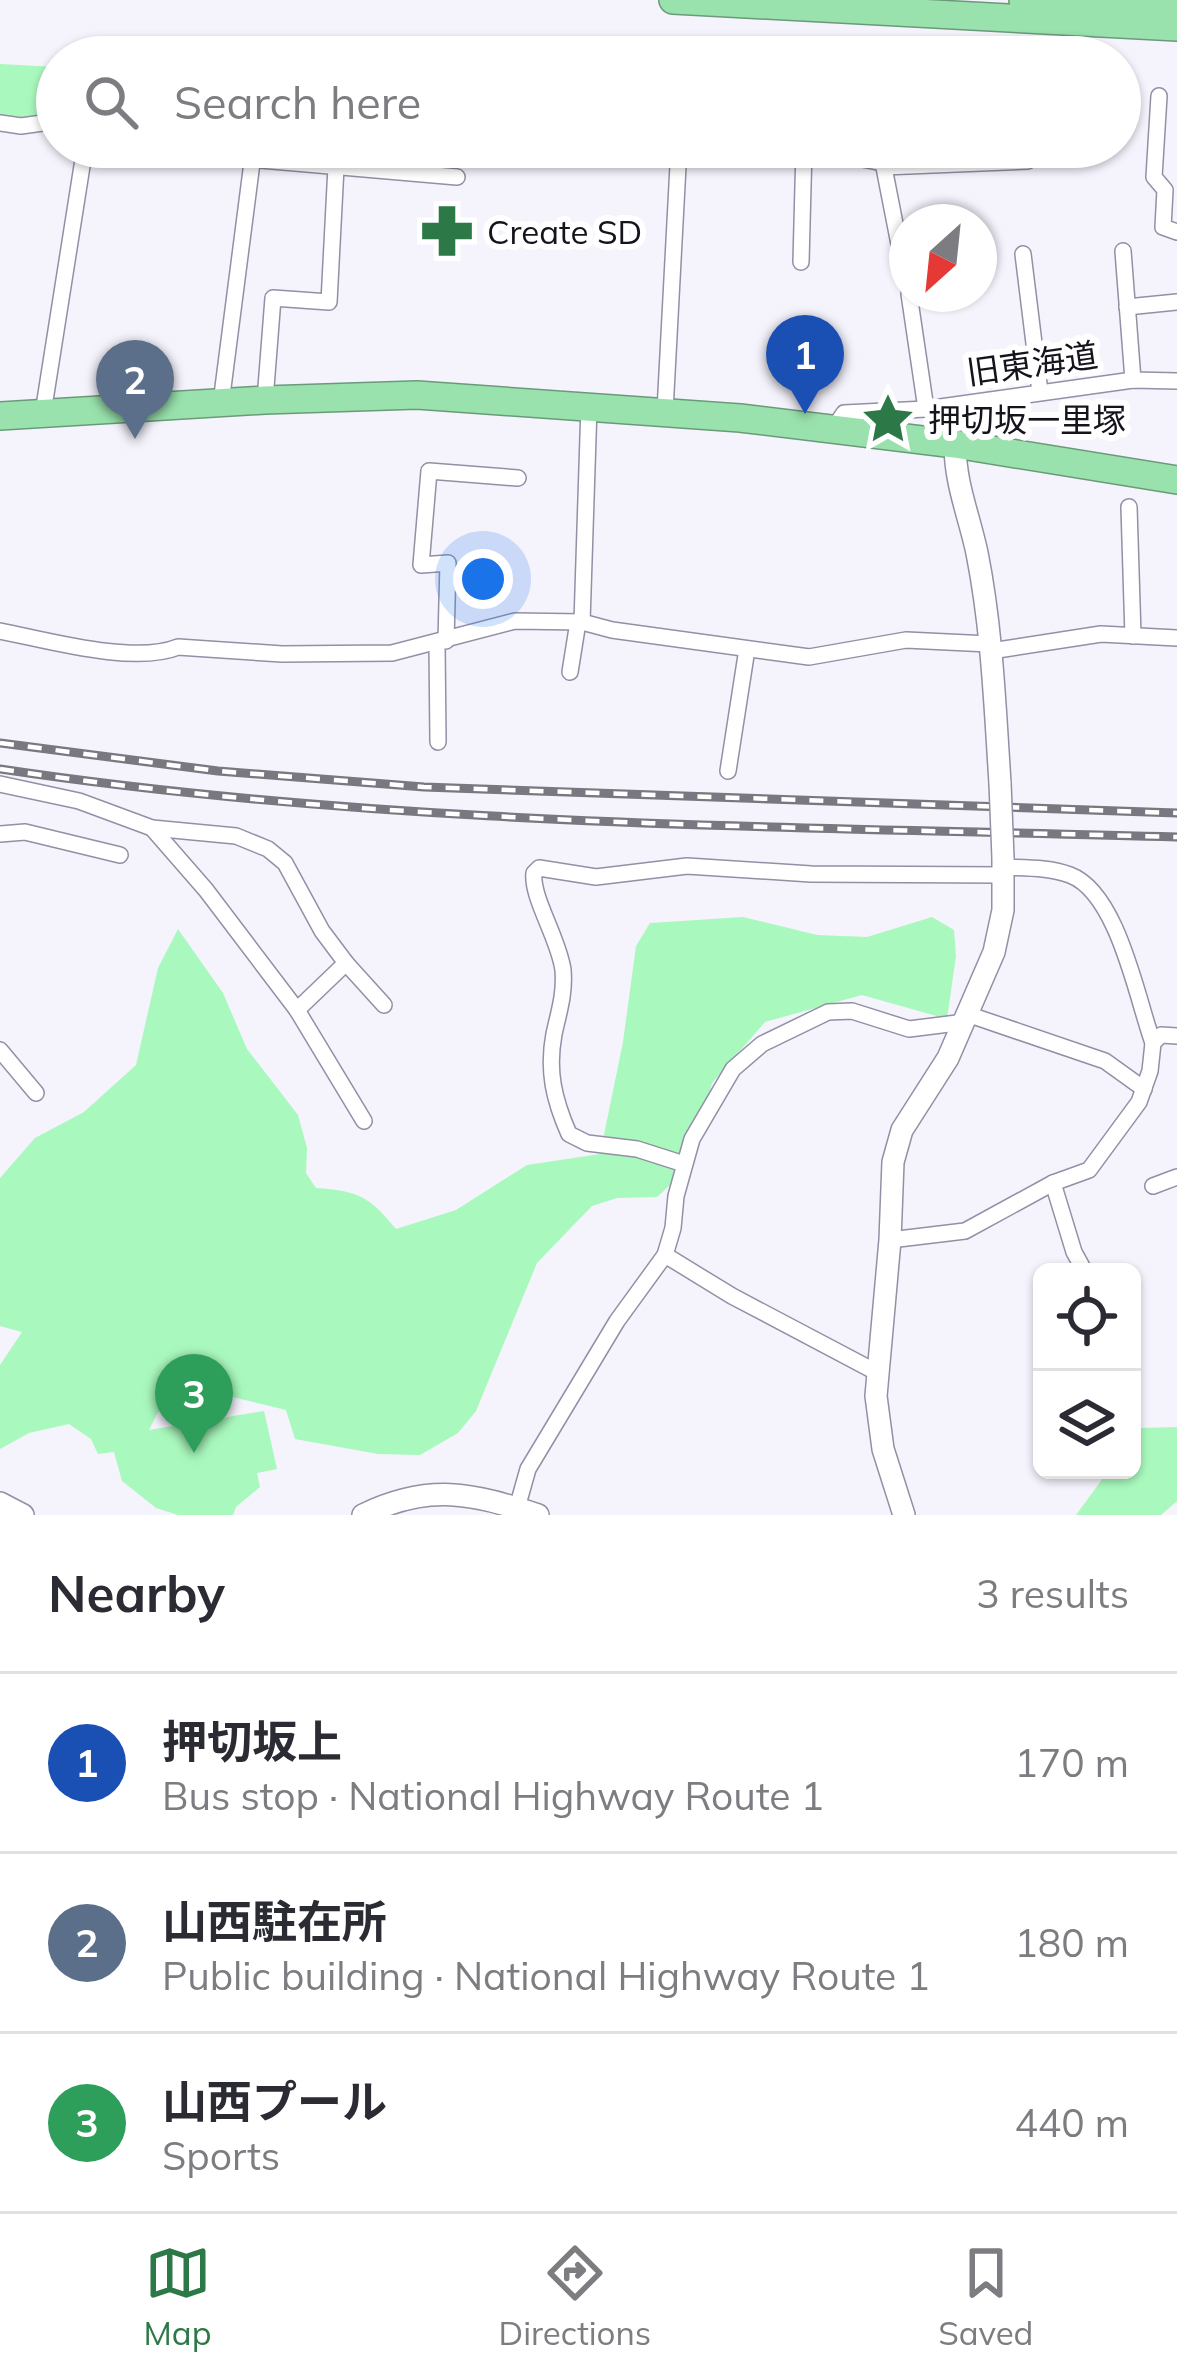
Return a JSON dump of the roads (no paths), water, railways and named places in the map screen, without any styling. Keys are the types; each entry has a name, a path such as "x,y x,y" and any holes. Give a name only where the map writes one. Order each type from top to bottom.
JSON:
{"highway":[{"path":"674,0 1177,27"},
{"path":"1023,0 1177,8"},
{"path":"0,416 417,395 665,411 832,429 1177,480"}],"street":[{"path":"1159,96 1154,177 1165,190 1163,227 1177,232"},
{"path":"0,123 36,124"},
{"path":"43,413 82,168"},
{"path":"221,403 250,168"},
{"path":"265,400 273,298 329,302 336,168"},
{"path":"358,168 458,177"},
{"path":"665,411 678,168"},
{"path":"801,262 803,168"},
{"path":"885,168 892,204"},
{"path":"1123,251 1133,380"},
{"path":"1023,254 1040,392"},
{"path":"1127,308 1177,302"},
{"path":"904,1515 877,1421 876,1372 890,1240 892,1162 902,1130 949,1058 994,952 1003,910 990,648 976,553 948,444 932,408 913,312"},
{"name":"旧東海道","path":"832,429 844,413 932,408 1133,380 1177,381"},
{"path":"570,672 580,622 589,406"},
{"path":"438,742 448,563 421,565 429,471 518,478"},
{"path":"1129,506 1133,636"},
{"path":"0,631 115,651 166,652 178,647 326,655 392,653 514,621 580,622 809,657 906,640 990,648 1101,634 1177,638"},
{"path":"728,770 746,649"},
{"path":"0,784 79,800 152,828 236,836 268,849 285,863 322,932 384,1005"},
{"path":"152,828 206,890 297,1010 364,1121"},
{"path":"0,834 26,832 120,855"},
{"path":"684,1164 637,1149 587,1143 568,1134 550,1075 554,1034 565,997 562,965 553,928 532,884 539,868 596,877 687,866 811,874 1003,867 1072,875 1088,885 1124,950 1153,1043 1139,1102 1089,1170 1053,1183 965,1231 890,1240"},
{"path":"297,1010 346,963"},
{"path":"363,1515 412,1496 445,1492 528,1512 528,1469 617,1322 664,1255 692,1139 733,1069 762,1044 829,1012 852,1011 909,1029 966,1018 1105,1061 1144,1089"},
{"path":"1153,1043 1161,1035 1177,1036"},
{"path":"0,1050 36,1093"},
{"path":"1153,1186 1177,1177"},
{"path":"1053,1183 1080,1263"},
{"path":"664,1255 876,1372"},
{"path":"0,1503 22,1515"}],"railway":[{"path":"0,743 218,771 424,787 1177,813"},
{"path":"0,769 293,803 440,813 1177,837"}],"place":[{"name":"Create SD","path":"447,231"},
{"name":"押切坂上","path":"805,414"},
{"name":"押切坂一里塚","path":"888,419"},
{"name":"山西駐在所","path":"135,439"},
{"name":"山西プール","path":"194,1453"}]}
